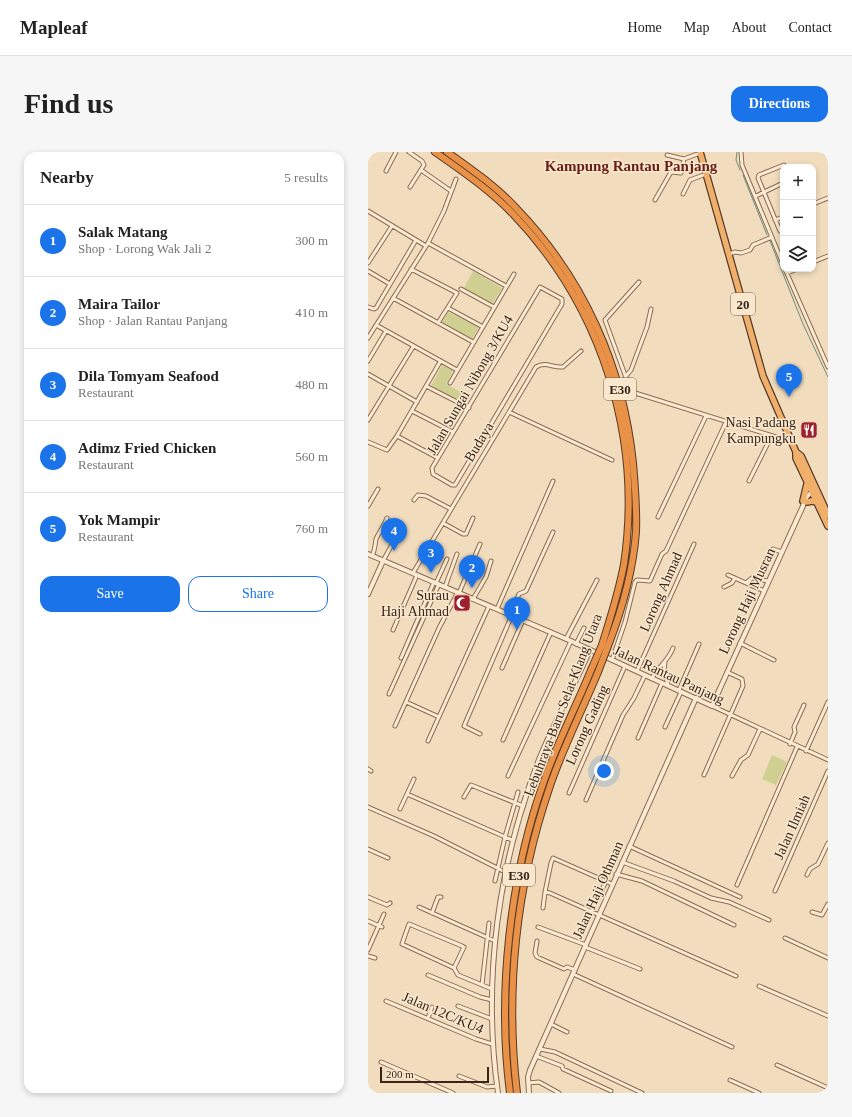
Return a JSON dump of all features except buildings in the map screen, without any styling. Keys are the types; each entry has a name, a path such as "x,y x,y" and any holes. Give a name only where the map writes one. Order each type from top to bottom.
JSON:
{"highway":[{"name":"Lebuhraya Baru Selat Klang Utara","path":"435,152 477,177"},
{"name":"Lebuhraya Baru Selat Klang Utara","path":"447,152 477,177 512,213 559,270 587,320 604,358 623,428 626,458 627,530 624,564 605,646 598,672 566,742 549,788 537,825 527,865 514,958 511,1014 517,1093"},
{"name":"20","path":"700,152 763,376 792,442 796,452 796,458 807,481 828,515"},
{"name":"20","path":"796,452 800,456 815,492 817,502 824,507 828,526"},
{"path":"807,481 805,503 812,500 817,502"},
{"name":"Lebuhraya Baru Selat Klang Utara","path":"510,1093 505,1015 506,958 520,864 544,782 592,670 605,646"}],"street":[{"path":"386,171 396,152"},
{"path":"409,152 424,163 410,187"},
{"path":"667,155 684,159 700,152"},
{"path":"824,152 828,155"},
{"path":"741,154 742,165 780,257"},
{"path":"655,200 671,172 681,173 684,159"},
{"path":"780,167 758,176 780,231"},
{"path":"421,170 451,191"},
{"path":"683,194 690,180 706,174"},
{"path":"368,338 427,245 444,210 456,179"},
{"path":"756,196 780,184"},
{"path":"816,203 828,198"},
{"path":"368,211 416,240 506,286"},
{"path":"775,220 780,218"},
{"path":"368,263 392,226"},
{"path":"729,254 741,253 750,250 753,245 772,237"},
{"path":"368,307 374,309 376,308 416,240"},
{"path":"816,261 828,256"},
{"path":"411,269 457,294 445,310 438,323"},
{"path":"368,271 390,284"},
{"path":"791,272 787,274 828,367"},
{"path":"450,383 514,274"},
{"path":"639,282 605,320 632,392 771,437 792,442"},
{"name":"Jalan Sungai Nibong 3/KU4","path":"540,287 562,299 562,304 454,485 433,474 432,468 469,408 540,287"},
{"path":"461,288 494,307"},
{"path":"393,298 473,342"},
{"path":"448,308 483,327"},
{"path":"626,376 631,370 647,327 651,309"},
{"path":"376,325 413,347 457,370"},
{"path":"368,361 386,331"},
{"path":"368,420 413,347"},
{"name":"Budaya","path":"393,630 415,574 451,509 536,367 541,364 548,364 563,367 581,351"},
{"path":"368,442 387,450 397,436 440,362"},
{"path":"368,374 417,402"},
{"path":"426,386 469,408"},
{"path":"412,411 453,432"},
{"path":"509,412 612,460"},
{"path":"658,517 706,416"},
{"path":"612,660 625,622 635,582 637,580 650,581 660,558 666,552 726,422"},
{"path":"397,436 438,458"},
{"path":"749,481 771,437"},
{"path":"497,609 553,481"},
{"path":"368,506 378,489"},
{"name":"Lorong Haji Musran","path":"712,706 805,503 815,492"},
{"path":"414,500 418,495 426,496 451,509"},
{"path":"370,555 376,546 377,538 385,526 387,518"},
{"path":"443,523 463,534 466,534 473,518"},
{"path":"480,734 464,726 519,594 526,591 553,532"},
{"path":"368,594 383,560 395,539"},
{"path":"395,726 439,628 458,593 480,544"},
{"name":"Lorong Ahmad","path":"637,671 694,544"},
{"path":"773,549 782,552"},
{"path":"445,587 457,554"},
{"name":"Jalan Rantau Panjang","path":"370,555 551,632 696,698 790,744 828,760"},
{"path":"401,658 447,559"},
{"path":"473,599 486,577 491,561"},
{"path":"728,575 764,591"},
{"path":"724,586 732,583 735,578"},
{"path":"746,583 748,579 752,578 768,582"},
{"path":"566,639 597,580"},
{"path":"389,694 436,583"},
{"path":"428,741 489,606"},
{"path":"502,668 523,620"},
{"path":"576,644 584,628"},
{"path":"503,740 551,632"},
{"path":"508,776 571,641"},
{"path":"665,727 699,644"},
{"path":"740,644 774,660"},
{"path":"668,685 664,671 665,662 672,648"},
{"path":"498,1093 492,1044 492,989 495,941 505,872 512,840 541,755 590,650"},
{"path":"652,678 657,668 665,662"},
{"name":"Lorong Gading","path":"569,793 625,666"},
{"path":"704,775 744,682 742,679 727,672"},
{"path":"586,800 623,715 634,698 645,675"},
{"path":"638,738 662,683"},
{"name":"Jalan Haji Othman","path":"529,1093 528,1083 530,1070 600,914 616,874 696,698"},
{"path":"406,702 439,717"},
{"path":"806,751 828,702"},
{"path":"790,744 795,732 794,726 804,705"},
{"path":"732,776 741,760 748,755 760,729"},
{"path":"736,885 798,747"},
{"name":"Jalan Ilmiah","path":"775,891 828,771"},
{"path":"400,809 414,779"},
{"path":"464,797 471,785 523,806"},
{"path":"495,881 505,837 518,792"},
{"path":"407,794 512,840"},
{"path":"368,807 434,836 498,870 505,872"},
{"path":"807,875 810,869 818,864 828,843"},
{"path":"629,846 740,897"},
{"path":"368,849 388,858"},
{"path":"543,908 553,858 556,858 612,884"},
{"path":"622,862 674,881 711,898 729,902 770,920"},
{"path":"616,874 629,879 642,881 734,925"},
{"path":"586,924 606,881"},
{"path":"545,892 550,892 592,910 736,976"},
{"path":"368,896 387,905 390,903"},
{"path":"432,913 438,897 441,897"},
{"path":"812,912 822,915 828,904"},
{"path":"419,907 495,941"},
{"path":"368,950 381,927 384,914"},
{"path":"368,921 381,927"},
{"path":"482,985 489,923"},
{"path":"454,968 464,947 409,924 402,944 454,968 458,975 492,989"},
{"path":"538,926 640,969"},
{"path":"785,938 828,958"},
{"path":"537,941 535,953 537,957 564,969 567,967 574,972 732,1047"},
{"path":"368,956 375,958"},
{"path":"428,975 480,997 492,1000"},
{"path":"759,986 828,1016"},
{"name":"Jalan 12C/KU4","path":"386,1001 476,1039 492,1044"},
{"path":"458,1006 492,1019"},
{"path":"428,1018 432,1007"},
{"path":"551,1024 567,1032"},
{"path":"540,1049 555,1052 642,1093"},
{"path":"536,1056 562,1066 563,1069 611,1091"},
{"path":"381,1062 453,1093"},
{"path":"777,1065 828,1088"},
{"path":"459,1076 487,1087 497,1086"},
{"path":"730,1080 759,1093"},
{"path":"528,1083 539,1082 559,1093"}],"green space":[{"path":"473,271 502,288 492,304 464,288"},
{"path":"448,312 479,327 472,339 442,322"},
{"path":"442,365 453,371 446,384 468,396 464,404 431,386"},
{"path":"772,755 787,762 776,785 762,779"}],"waterway":[{"path":"737,152 736,160 740,170"},
{"path":"743,175 767,235"},
{"path":"770,241 803,324 828,377"}],"place":[{"name":"Yok Mampir","path":"789,397"},
{"name":"Nasi Padang Kampungku","path":"809,430"},
{"name":"Adimz Fried Chicken","path":"394,551"},
{"name":"Dila Tomyam Seafood","path":"431,573"},
{"name":"Maira Tailor","path":"472,588"},
{"name":"Surau Haji Ahmad","path":"462,603"},
{"name":"Salak Matang","path":"517,630"}],"district":[{"name":"Kampung Rantau Panjang","path":"631,166"}]}
